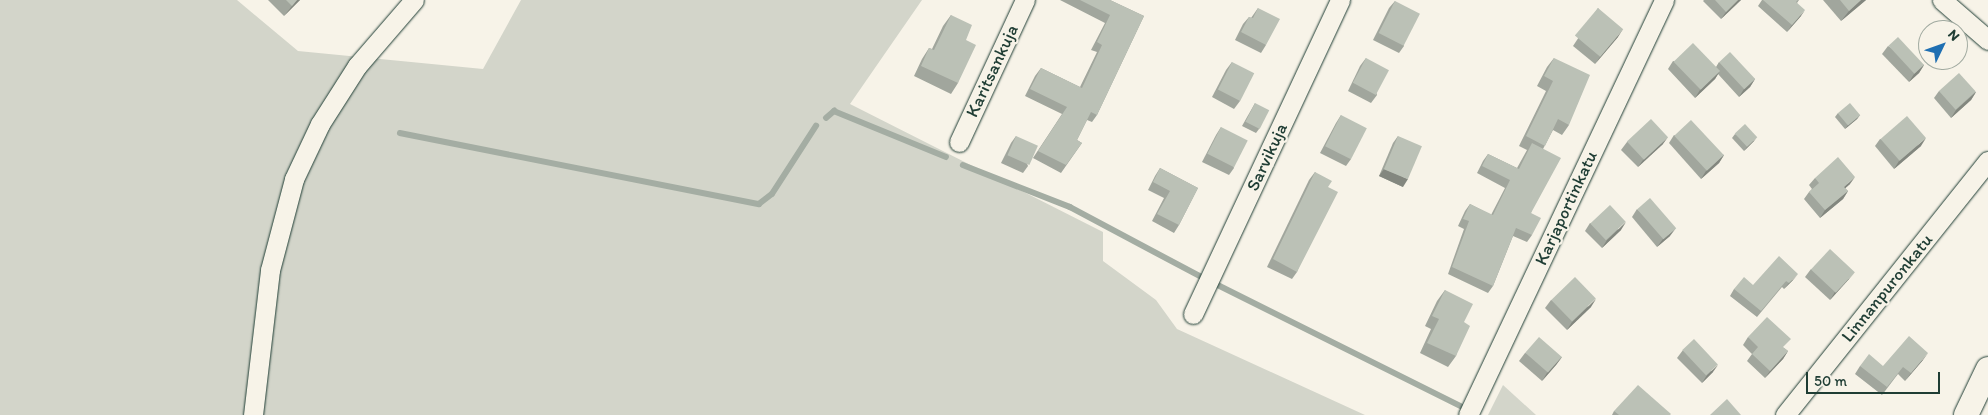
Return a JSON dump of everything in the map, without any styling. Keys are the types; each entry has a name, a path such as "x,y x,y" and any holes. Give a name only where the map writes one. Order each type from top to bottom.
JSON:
{"main road":[{"path":"1967,415 1988,369"},
{"path":"1967,415 1988,379"}],"street":[{"path":"253,415 270,270 294,179 320,124 357,66 414,0"},
{"name":"Karitsankuja","path":"959,142 1025,0"},
{"name":"Sarvikuja","path":"1193,314 1340,0"},
{"name":"Karjaportinkatu","path":"1468,415 1664,0"},
{"path":"1942,0 1988,40"},
{"name":"Linnanpuronkatu","path":"1785,415 1988,162"}],"shaded area":[{"path":"0,0 237,0 298,51 483,69 521,0 922,0 850,104 1103,232 1103,261 1156,300 1177,329 1365,415 0,415"},
{"path":"1503,385 1536,415 1488,415"}],"building":[{"path":"286,0 297,0 292,6"},
{"path":"1080,0 1110,0 1144,16 1097,115 1091,112 1077,140 1082,143 1066,165 1038,151 1067,107 1030,89 1041,68 1082,88 1102,45 1097,42 1110,15"},
{"path":"1715,0 1738,0 1726,12"},
{"path":"1763,0 1798,0 1796,2 1805,10 1792,25"},
{"path":"1840,0 1861,0 1849,11"},
{"path":"1395,1 1420,14 1404,46 1379,33"},
{"path":"1258,8 1280,19 1266,45 1241,32 1249,17 1253,18"},
{"path":"1598,8 1623,29 1600,57 1575,36"},
{"path":"951,15 972,25 966,40 976,45 958,83 921,66 929,48 934,50"},
{"path":"1898,37 1918,58 1918,70 1914,74 1888,46"},
{"path":"1693,43 1720,71 1701,90 1674,62"},
{"path":"1730,52 1755,79 1744,89 1719,62"},
{"path":"1366,58 1389,70 1376,95 1353,83"},
{"path":"1554,58 1590,75 1569,125 1558,119 1545,146 1526,136 1553,81 1544,76"},
{"path":"1232,62 1254,73 1240,101 1218,90"},
{"path":"1959,73 1976,92 1956,110 1939,91"},
{"path":"1255,103 1269,110 1260,129 1245,122"},
{"path":"1850,103 1860,115 1848,126 1838,113"},
{"path":"1341,115 1367,128 1351,159 1325,146"},
{"path":"1907,116 1926,138 1900,161 1881,139"},
{"path":"1651,119 1668,137 1644,160 1627,142"},
{"path":"1691,120 1724,155 1707,171 1674,136"},
{"path":"1745,124 1757,137 1747,147 1735,134"},
{"path":"1221,127 1248,141 1234,167 1207,154"},
{"path":"1016,136 1038,146 1029,165 1007,155"},
{"path":"1398,136 1422,146 1408,179 1384,169"},
{"path":"1532,143 1561,158 1531,213 1541,218 1532,235 1516,228 1493,286 1452,267 1469,221 1463,219 1470,204 1493,215 1510,180 1482,166 1488,154 1519,169"},
{"path":"1838,157 1855,177 1844,187 1848,191 1825,210 1809,192 1819,183 1815,178"},
{"path":"1160,168 1198,188 1179,225 1157,214 1170,191 1153,182"},
{"path":"1315,172 1332,181 1328,187 1338,192 1297,272 1273,259"},
{"path":"1650,198 1676,228 1663,239 1637,209"},
{"path":"1610,205 1626,222 1606,240 1590,223"},
{"path":"1830,249 1855,272 1836,293 1811,269"},
{"path":"1779,256 1798,274 1789,283 1786,281 1761,311 1734,289 1744,277 1753,285"},
{"path":"1575,277 1596,299 1572,322 1551,300"},
{"path":"1445,290 1473,304 1464,322 1470,326 1456,356 1427,343 1439,319 1432,316"},
{"path":"1767,317 1791,339 1783,347 1788,351 1770,371 1752,354 1758,347 1748,337"},
{"path":"1909,336 1928,353 1911,373 1903,367 1887,387 1860,366 1869,354 1883,366"},
{"path":"1539,337 1562,357 1548,373 1525,353"},
{"path":"1694,339 1718,365 1706,376 1682,350"},
{"path":"1638,385 1671,414 1619,415 1614,411"},
{"path":"1727,399 1741,415 1710,415"}],"waterway":[{"path":"826,118 834,111 946,157"},
{"path":"400,133 759,204 772,194 816,126"},
{"path":"963,165 1070,207 1200,276"},
{"path":"1218,285 1461,406"}]}
